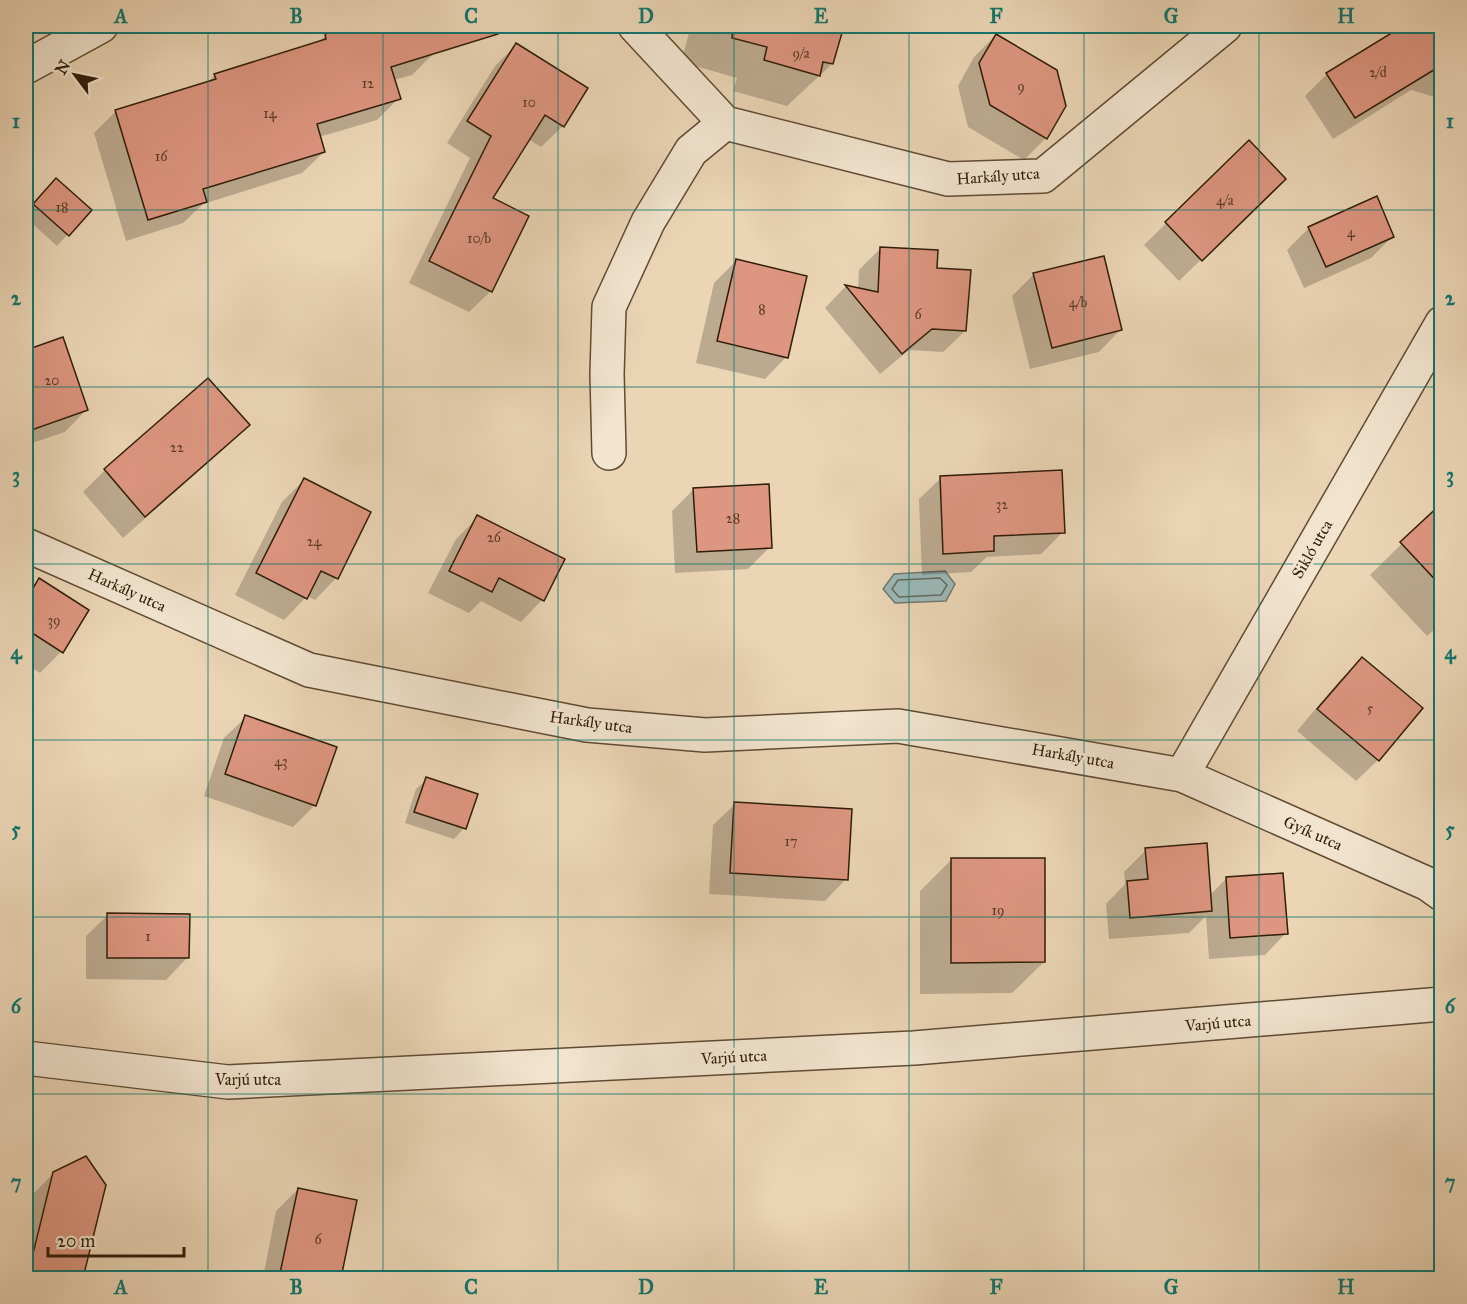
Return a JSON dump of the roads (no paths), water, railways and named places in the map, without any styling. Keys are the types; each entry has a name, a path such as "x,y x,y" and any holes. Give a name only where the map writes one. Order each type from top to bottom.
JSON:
{"street":[{"path":"26,67 100,26"},
{"path":"609,453 607,374 609,307 648,222 691,151 724,123 635,26"},
{"name":"Harkály utca","path":"724,123 948,179 1043,176 1225,26"},
{"name":"Sikló utca","path":"1182,775 1442,323"},
{"name":"Harkály utca","path":"26,545 309,670 321,673 587,724 705,735 898,726 1182,775"},
{"name":"Gyík utca","path":"1182,775 1428,884 1442,894"},
{"name":"Varjú utca","path":"26,1058 228,1082 914,1048 1442,1004"}],"water":[{"path":"945,571 955,584 946,601 895,603 883,589 894,574"}]}
